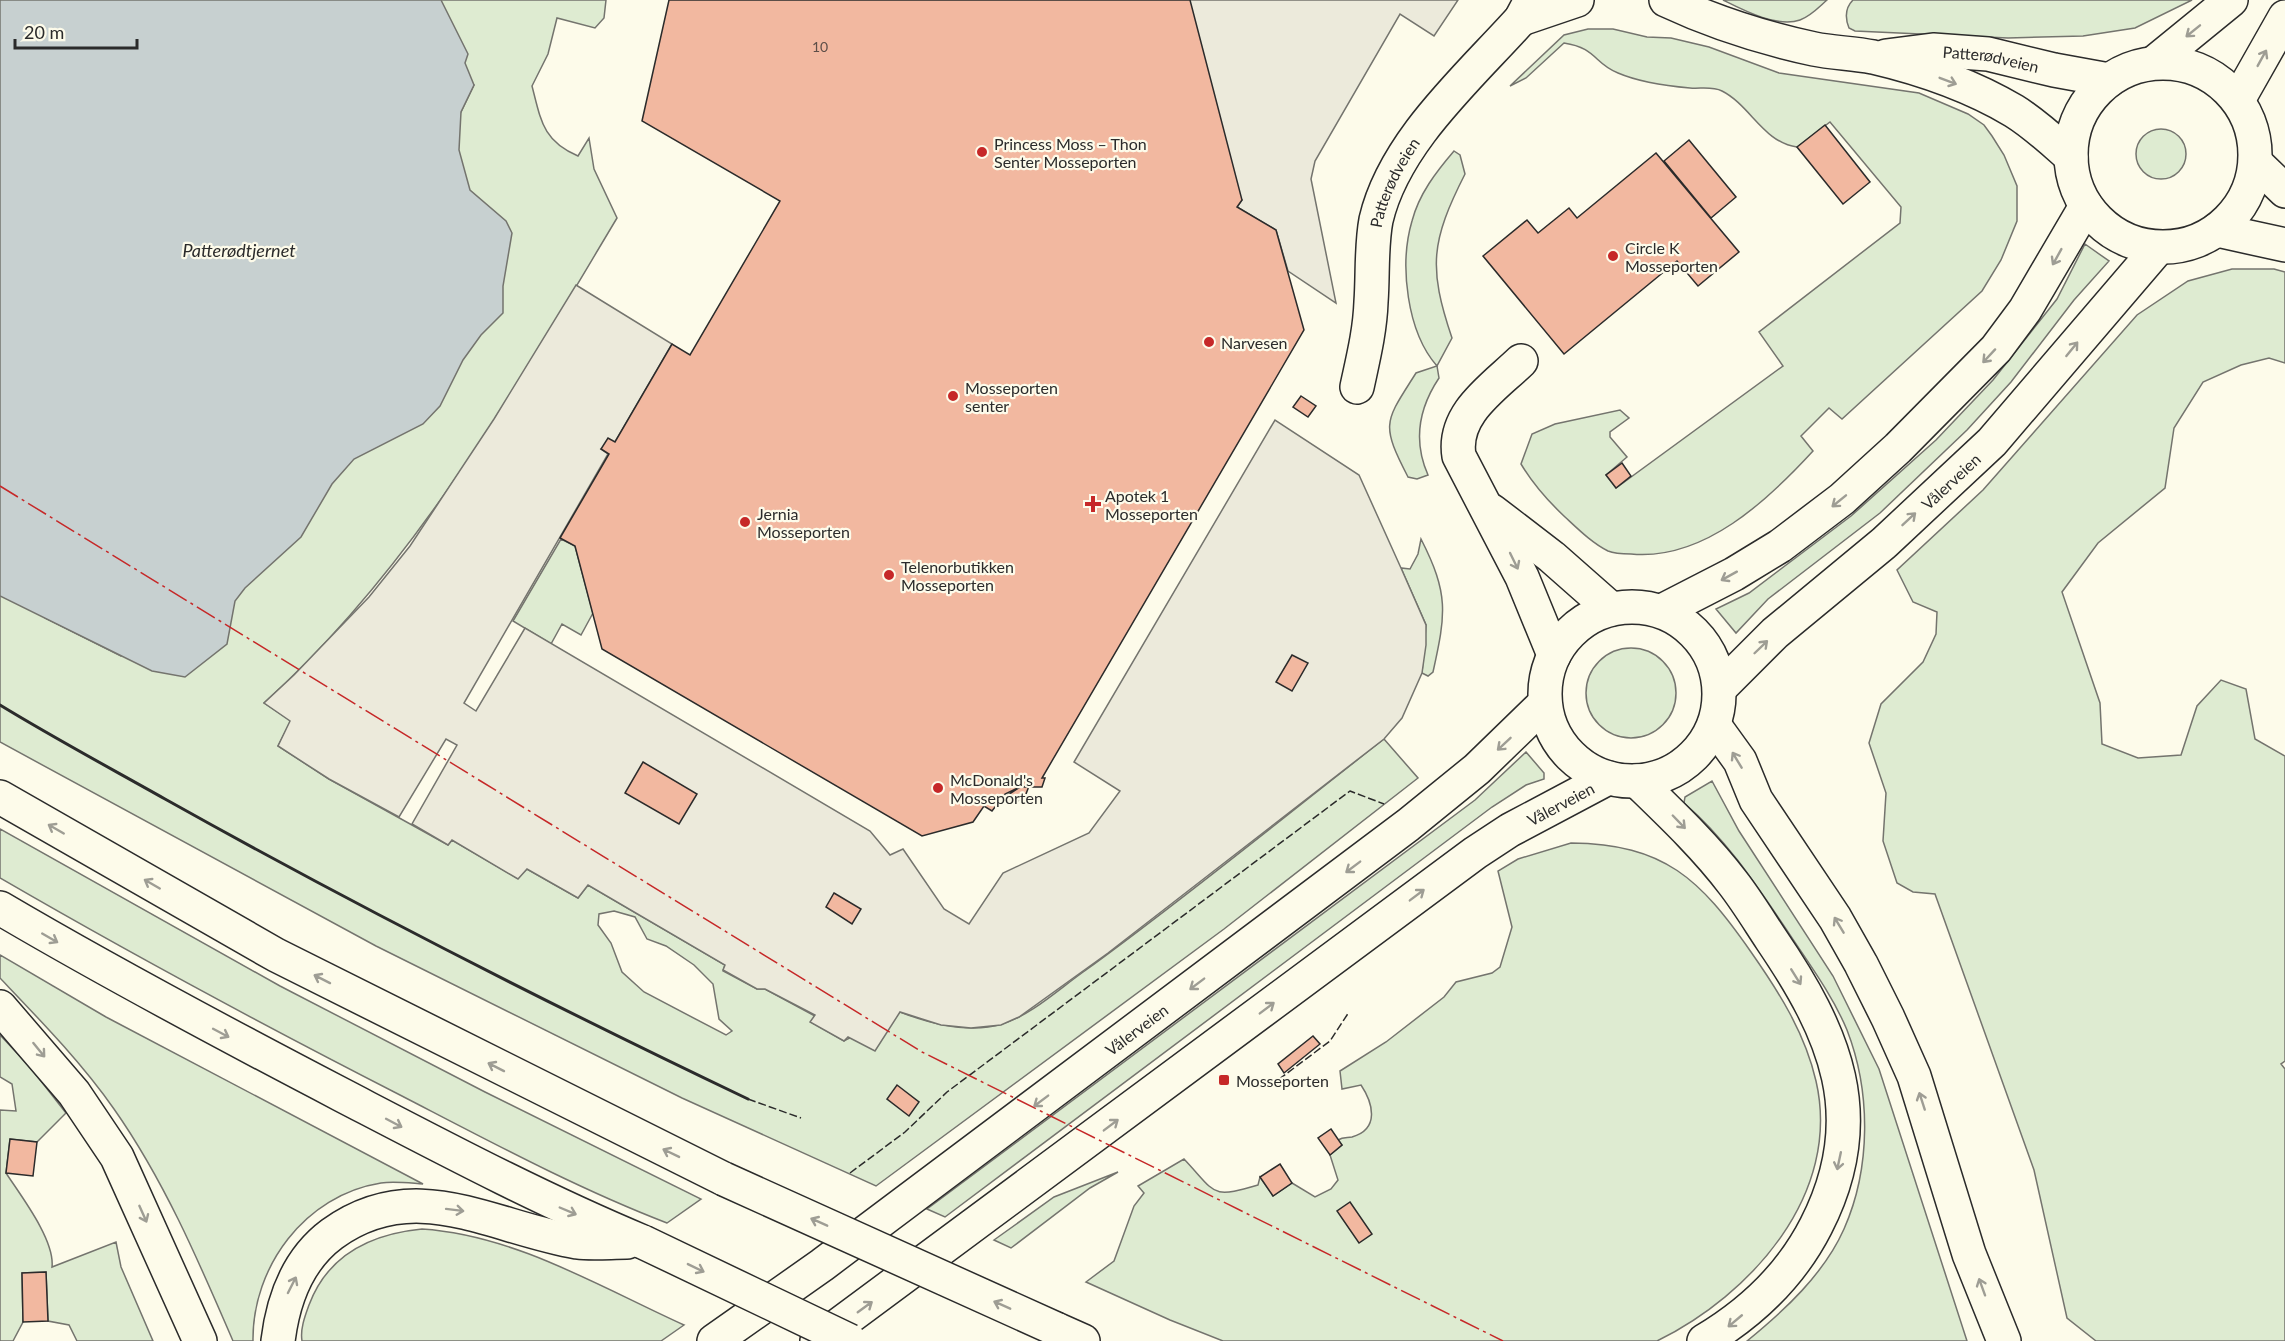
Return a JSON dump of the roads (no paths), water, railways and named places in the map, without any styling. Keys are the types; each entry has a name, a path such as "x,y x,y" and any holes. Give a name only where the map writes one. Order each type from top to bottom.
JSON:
{"main road":[{"name":"Patterødveien","path":"1357,387 1368,334 1376,222 1385,191 1400,161 1418,135 1526,10 1577,0"},
{"name":"Patterødveien","path":"1666,0 1714,22 1813,49 1872,57 1939,77 1981,94 2041,130 2071,157"},
{"path":"2155,62 2231,0"},
{"path":"2238,100 2285,17"},
{"name":"Patterødveien","path":"1872,57 1934,50 1988,54 2109,80"},
{"path":"2155,62 2179,63 2202,70 2222,83 2238,100 2249,119 2255,140 2256,163 2252,183 2244,201 2232,217 2199,241 2158,248 2136,243 2117,235 2100,222 2077,191 2071,157 2073,135 2080,114 2092,95 2109,80 2131,68 2155,62"},
{"path":"2256,163 2285,192"},
{"path":"1662,611 1734,574 1780,546 1842,499 1898,448 1996,349 2025,310 2086,206"},
{"path":"2217,230 2285,246"},
{"name":"Vålerveien","path":"1720,688 1775,633 1884,543 1992,442 2158,248"},
{"path":"1521,361 1467,414 1457,440 1459,456 1466,472 1488,508 1522,577 1554,655"},
{"path":"1488,508 1552,557 1611,609"},
{"path":"1628,606 1662,611 1684,623 1702,641 1714,663 1720,688 1713,725 1700,748 1683,765 1661,776 1623,779 1584,767 1565,750 1551,728 1545,703 1546,679 1554,655 1574,629 1587,619 1611,609 1628,606"},
{"name":"Vålerveien","path":"714,1341 832,1258 1408,825 1477,769 1545,703"},
{"path":"1713,725 1740,761 1756,800 1835,918 1888,1018 1914,1076 1969,1254 2004,1341"},
{"path":"1623,779 1704,848 1739,892 1808,997 1831,1045 1840,1078 1844,1120 1840,1160 1826,1207 1803,1252 1769,1291 1728,1327 1704,1341"},
{"name":"Vålerveien","path":"817,1341 1475,853 1510,830 1623,779"},
{"path":"0,797 276,955 724,1179 1069,1335"},
{"path":"0,908 220,1032 454,1155 560,1208 643,1242 850,1341"},
{"path":"0,1007 74,1093 117,1157 200,1341"},
{"path":"278,1341 282,1310 291,1285 307,1259 324,1240 349,1222 378,1211 414,1205 470,1212 578,1242 643,1242"}],"water":[{"name":"Patterødtjernet","path":"0,0 441,0 468,54 465,63 474,85 461,112 459,150 470,190 506,221 512,233 503,286 503,313 481,335 463,360 440,406 423,424 354,459 332,484 301,537 245,588 235,601 227,644 185,677 152,671 0,596"}],"place":[{"name":"Princess Moss – Thon Senter Mosseporten","path":"982,152"},
{"name":"Circle K Mosseporten","path":"1613,256"},
{"name":"Narvesen","path":"1209,342"},
{"name":"Mosseporten senter","path":"953,396"},
{"name":"Apotek 1 Mosseporten","path":"1093,504"},
{"name":"Jernia Mosseporten","path":"745,522"},
{"name":"Telenorbutikken Mosseporten","path":"889,575"},
{"name":"McDonald's Mosseporten","path":"938,788"},
{"name":"Mosseporten","path":"1224,1080"}]}
